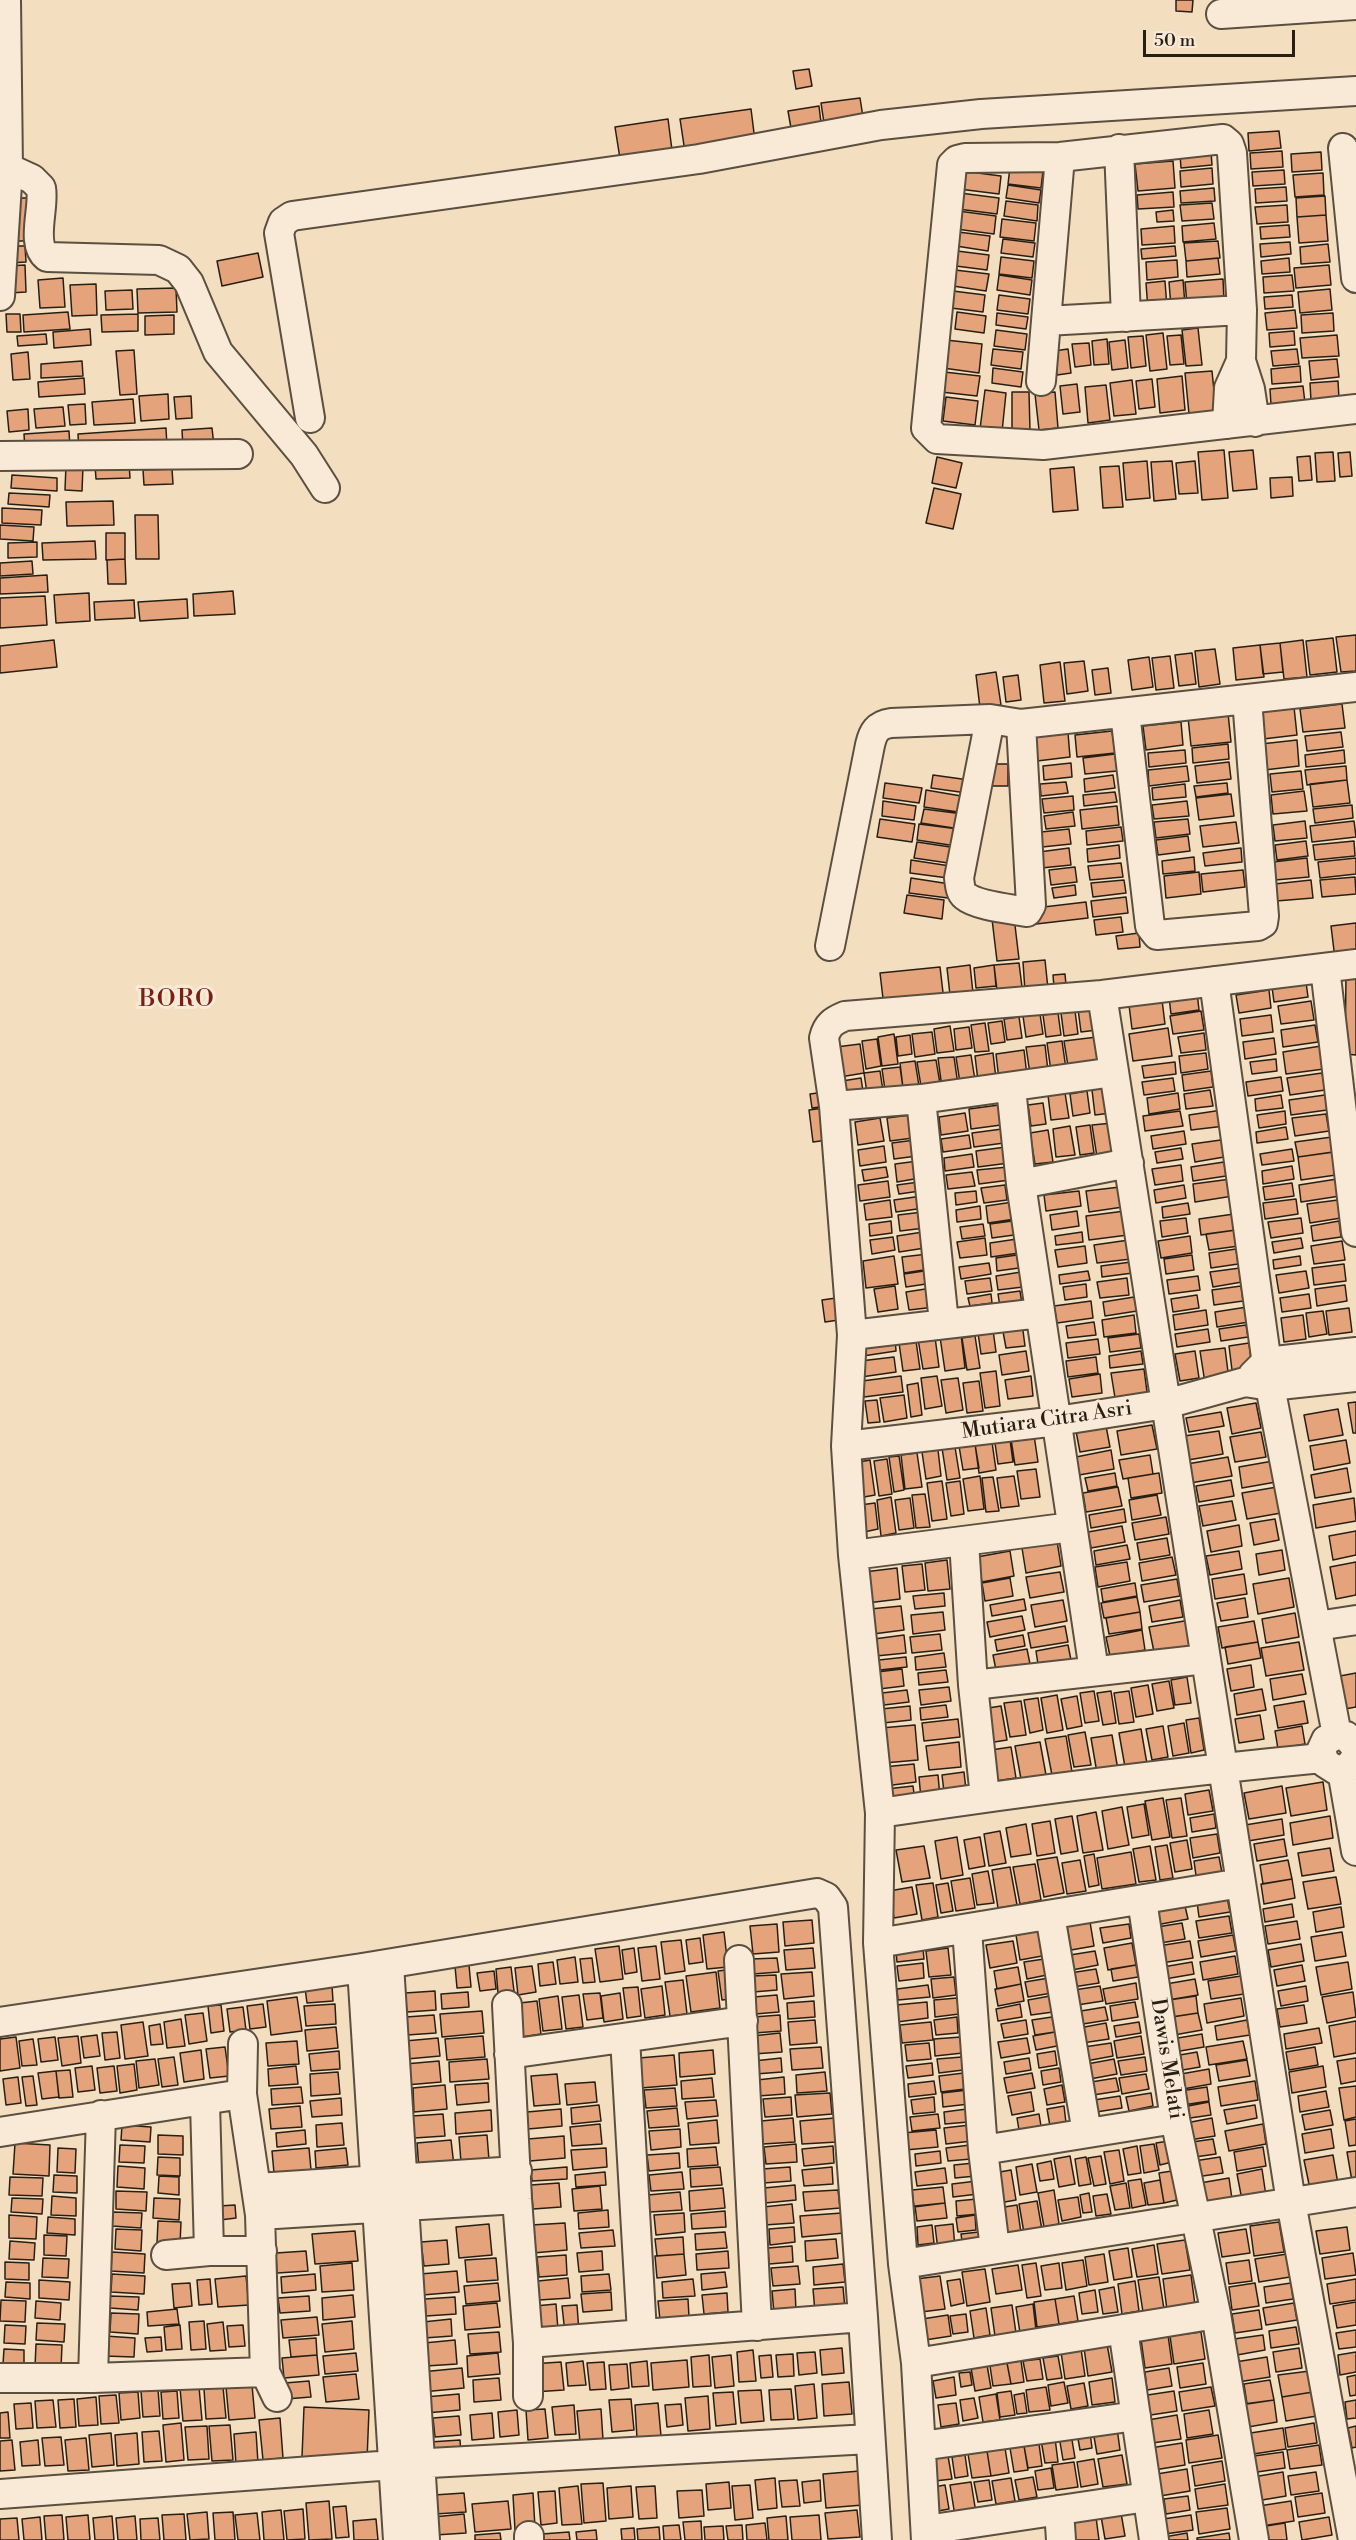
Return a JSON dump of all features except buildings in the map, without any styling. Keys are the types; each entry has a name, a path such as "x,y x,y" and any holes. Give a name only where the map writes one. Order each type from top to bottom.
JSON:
{"street":[{"path":"0,296 8,168 6,0"},
{"path":"1221,14 1356,5"},
{"path":"310,418 279,233 283,222 292,216 699,159 881,124 981,114 1356,91"},
{"path":"1241,423 1250,388 1241,361 1242,310 1232,153 1223,139 1060,157 965,158 957,160 952,165 926,428 937,439 1043,445 1241,423 1356,409"},
{"path":"1343,148 1356,278"},
{"path":"1119,149 1126,317"},
{"path":"1041,381 1060,157"},
{"path":"8,168 32,178 41,188 38,241 40,250 47,257 159,260 178,269 189,283 218,352 304,455 325,488"},
{"path":"1046,321 1242,310"},
{"path":"0,456 238,454"},
{"path":"830,946 873,732 879,726 891,723 990,719 1021,724 1356,687"},
{"path":"1125,713 1152,931 1157,935 1258,926 1263,923 1264,916 1247,699"},
{"path":"990,719 959,878 960,887 965,896 975,901 1027,912 1031,905 1021,724"},
{"path":"1147,2497 1059,2510 1013,2529 926,2535 916,2363 903,2264 878,1943 880,1813 853,1555 846,1446 852,1335 834,1106 824,1038 829,1025 845,1016 1102,995 1356,964"},
{"path":"1325,968 1356,1232"},
{"path":"1214,981 1260,1377 1348,1753 1356,1851"},
{"path":"1102,995 1291,2202 1353,2540"},
{"path":"834,1106 921,1099 1114,1072"},
{"path":"1011,1088 1021,1184 1094,1671"},
{"path":"921,1099 944,1323"},
{"path":"1021,1184 1129,1163"},
{"path":"852,1335 1040,1313"},
{"name":"Mutiara Citra Asri","path":"846,1446 1057,1421 1166,1404 1356,1352"},
{"name":"Mutiara Citra Asri","path":"1260,1377 1356,1377"},
{"path":"853,1555 1072,1527"},
{"path":"964,1541 973,1685 985,1797"},
{"path":"1317,1626 1356,1620"},
{"path":"973,1685 1206,1659"},
{"path":"880,1813 985,1797 1348,1753"},
{"path":"878,1943 1241,1883"},
{"path":"0,2022 375,1966 817,1893 826,1897 833,1907 877,2540"},
{"name":"Dawis Melati","path":"1142,1900 1175,2119 1216,2314 1254,2540"},
{"path":"1050,1915 1088,2133"},
{"path":"967,1929 983,2150 995,2249"},
{"path":"740,1960 757,2326"},
{"path":"375,1966 407,2464 425,2540"},
{"path":"507,2005 528,2343 528,2396"},
{"path":"509,2054 743,2022"},
{"path":"625,2038 642,2333"},
{"path":"243,2044 242,2094 258,2202 262,2251 265,2372 277,2397"},
{"path":"0,2132 101,2115 205,2102 242,2094"},
{"path":"205,2102 209,2251"},
{"path":"93,2378 101,2115"},
{"path":"983,2150 1175,2119"},
{"path":"258,2202 517,2185"},
{"path":"903,2264 1356,2192"},
{"path":"166,2255 209,2251 262,2251"},
{"path":"916,2363 1216,2314"},
{"path":"528,2343 863,2317"},
{"path":"1123,2329 1154,2540"},
{"path":"0,2378 93,2378 265,2372"},
{"path":"921,2446 1136,2416"},
{"path":"0,2494 407,2464 870,2439"},
{"path":"398,2540 407,2464"},
{"path":"1059,2510 1061,2540"}],"district":[{"name":"BORO","path":"177,1000"}]}
